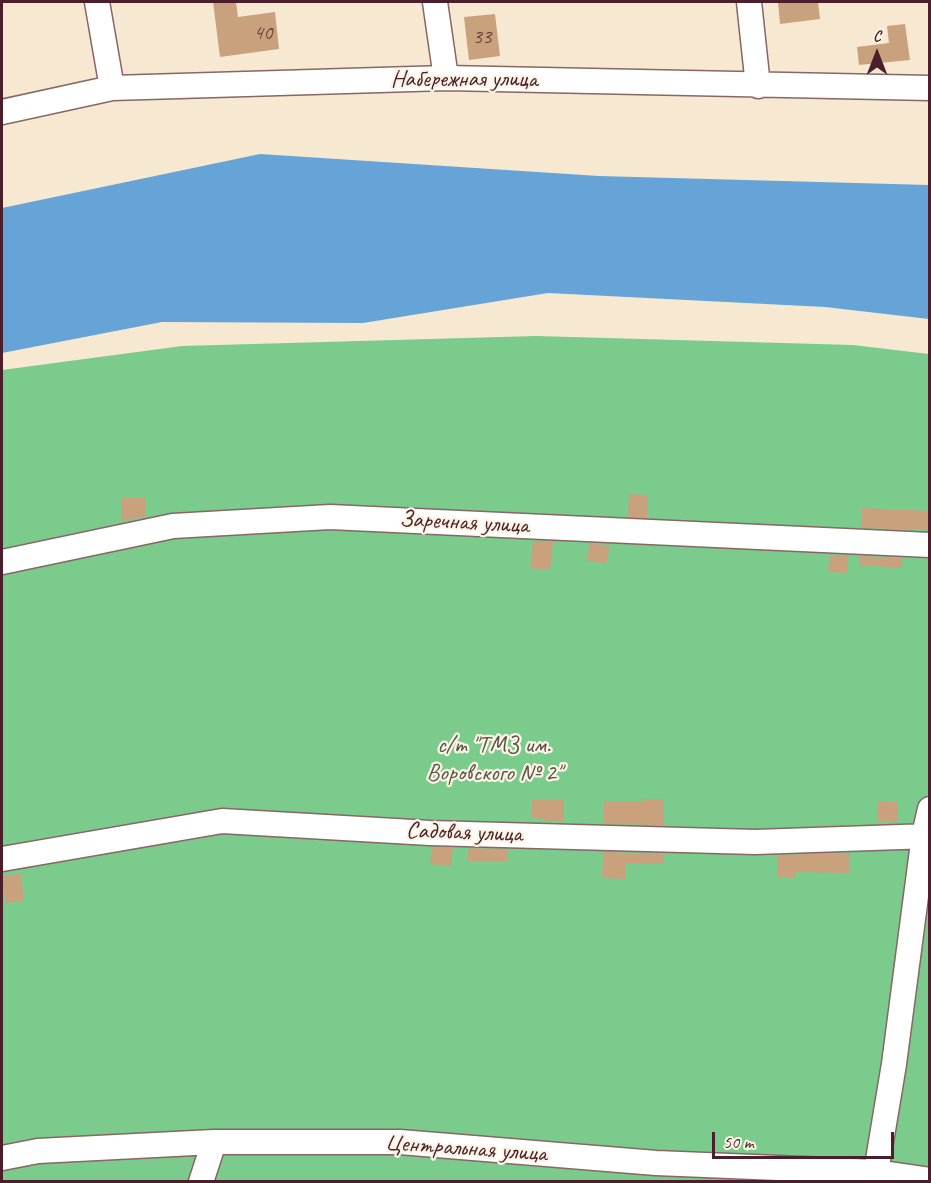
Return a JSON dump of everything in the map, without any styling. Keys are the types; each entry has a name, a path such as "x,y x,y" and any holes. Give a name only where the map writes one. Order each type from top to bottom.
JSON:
{"street":[{"path":"97,2 112,88"},
{"path":"435,2 446,78"},
{"path":"749,2 758,86"},
{"name":"Набережная улица","path":"2,112 112,88 446,78 930,88"},
{"name":"Заречная улица","path":"2,562 173,526 330,517 930,545"},
{"path":"876,1172 894,1064 930,809"},
{"name":"Садовая улица","path":"2,859 222,821 430,833 755,842 927,836"},
{"path":"201,1182 214,1142"},
{"name":"Центральная улица","path":"2,1158 38,1151 214,1142 400,1142 656,1163 876,1172 930,1180"}],"green space":[{"name":"с/т \"ТМЗ им. Воровского № 2\"","path":"536,336 853,345 929,354 929,1181 2,1181 2,370 182,346"}],"water":[{"path":"260,154 599,176 929,185 929,319 825,307 548,293 363,323 162,322 2,353 2,208"}],"building":[{"path":"213,2 236,2 238,17 275,12 279,49 220,57"},
{"path":"778,2 818,2 820,19 780,24"},
{"path":"495,14 500,56 469,60 464,17"},
{"path":"905,24 910,60 859,65 857,47 889,43 887,26"},
{"path":"629,494 648,495 647,518 628,517"},
{"path":"121,498 145,498 145,517 121,521"},
{"path":"862,508 930,511 930,530 861,528"},
{"path":"533,541 553,542 550,570 530,568"},
{"path":"590,543 610,546 606,564 586,560"},
{"path":"830,555 848,555 847,573 828,572"},
{"path":"860,556 902,558 902,568 859,565"},
{"path":"644,799 664,799 664,825 603,824 604,801 644,801"},
{"path":"532,800 564,800 564,822 545,822 545,819 531,818"},
{"path":"878,801 898,802 897,822 877,821"},
{"path":"432,847 453,848 451,866 430,864"},
{"path":"469,848 508,849 508,861 467,861"},
{"path":"603,852 664,854 664,864 625,863 625,879 602,878"},
{"path":"850,853 850,873 796,872 796,878 777,878 777,855"},
{"path":"21,874 24,901 5,903 3,876"}]}
